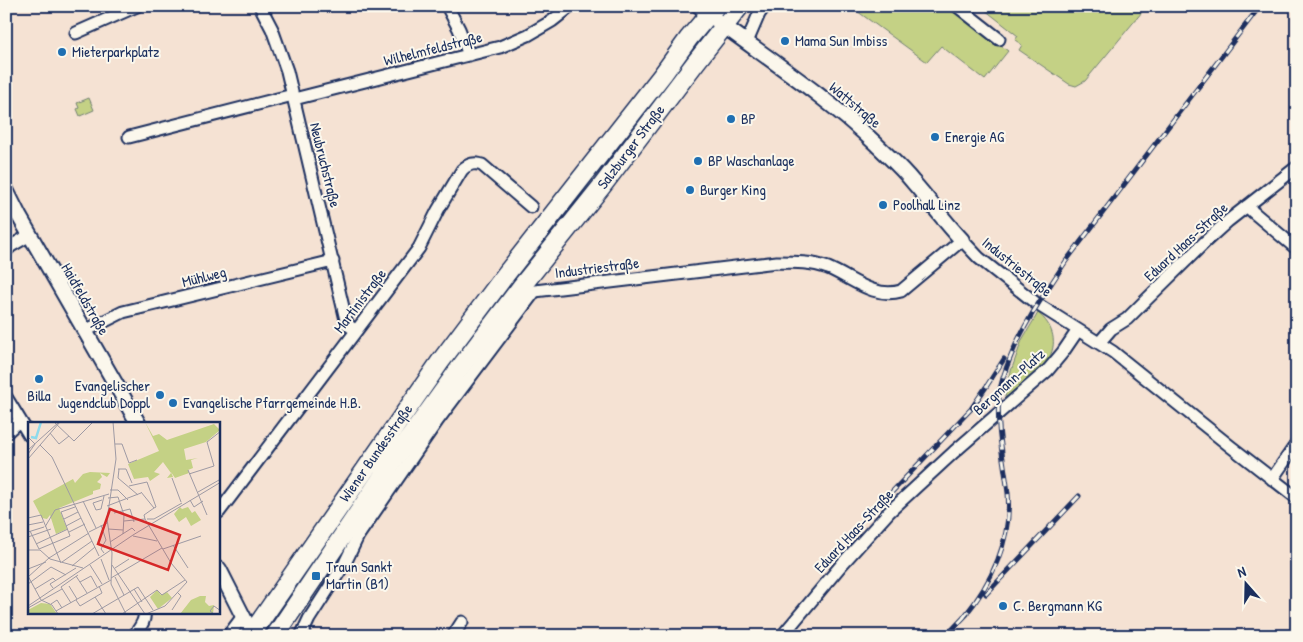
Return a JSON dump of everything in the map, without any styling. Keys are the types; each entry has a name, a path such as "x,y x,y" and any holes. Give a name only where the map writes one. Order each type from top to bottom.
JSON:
{"main road":[{"name":"Salzburger Straße","path":"528,289 602,186 740,6"},
{"name":"Salzburger Straße","path":"506,274 657,82 689,38 707,9"},
{"name":"Wiener Bundesstraße","path":"252,635 440,362 506,274"},
{"name":"Wiener Bundesstraße","path":"276,636 401,450 459,369 528,289"}],"street":[{"path":"76,33 137,6"},
{"name":"Neubruchstraße","path":"260,6 281,51 347,324 356,331"},
{"path":"447,6 459,29 469,55"},
{"name":"Wilhelmfeldstraße","path":"129,137 500,47 528,35 552,21 571,6"},
{"path":"747,42 759,14 765,6"},
{"path":"956,6 999,39"},
{"name":"Wattstraße","path":"707,9 724,26 830,104 874,142 912,180 962,240"},
{"name":"Martinistraße","path":"220,511 419,248 448,194 467,165 477,163 482,165 531,208"},
{"name":"Eduard Haas-Straße","path":"1099,343 1111,329 1127,319 1206,241 1297,166"},
{"name":"Haidfeldstraße","path":"6,190 30,236 137,422"},
{"path":"1247,206 1297,249"},
{"path":"6,251 11,246 30,236"},
{"name":"Industriestraße","path":"528,289 777,262 797,262 828,268 871,290 890,294 901,292 962,240 979,258 1037,304 1113,352 1297,498"},
{"name":"Mühlweg","path":"85,331 123,312 333,261"},
{"path":"301,636 345,563 358,536 528,289"},
{"name":"Bergmann-Platz","path":"954,452 1048,370 1078,330"},
{"path":"6,397 28,433"},
{"path":"6,433 20,420"},
{"path":"1272,480 1297,443"},
{"name":"Eduard Haas-Straße","path":"782,636 843,563 889,512 954,452"},
{"path":"324,563 350,553"},
{"path":"220,571 252,635"},
{"path":"134,636 142,624 144,614"},
{"path":"228,636 242,616"},
{"path":"452,636 462,622"}],"green space":[{"path":"850,6 949,6 1008,51 985,80 941,46 927,62"},
{"path":"980,6 1147,6 1085,81 1076,86 1069,84 1019,50 1022,45 1015,40 1018,36"},
{"path":"89,98 94,110 80,116 77,103"},
{"path":"1038,313 1047,323 1053,335 1051,355 1043,366 1004,401 1011,371 1022,340"}],"railway":[{"path":"963,618 991,575 998,560 1007,527 1008,493 999,432 998,408 1001,385 1017,343 1036,307 1066,261 1260,6"},
{"path":"890,494 971,409 1004,359"},
{"path":"986,594 1079,496"},
{"path":"946,636 967,614"}],"place":[{"name":"Mama Sun Imbiss","path":"785,41"},
{"name":"Mieterparkplatz","path":"62,52"},
{"name":"BP","path":"731,119"},
{"name":"Energie AG","path":"935,137"},
{"name":"BP Waschanlage","path":"698,161"},
{"name":"Burger King","path":"690,190"},
{"name":"Poolhall Linz","path":"883,205"},
{"name":"Billa","path":"39,379"},
{"name":"Evangelischer Jugendclub Doppl","path":"160,395"},
{"name":"Evangelische Pfarrgemeinde H.B.","path":"173,403"},
{"name":"Traun Sankt Martin (B1)","path":"316,576"},
{"name":"C. Bergmann KG","path":"1003,606"}]}
